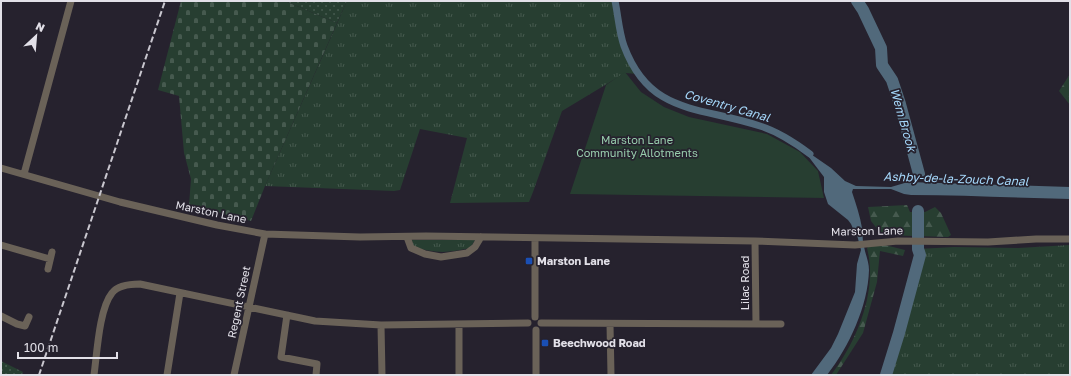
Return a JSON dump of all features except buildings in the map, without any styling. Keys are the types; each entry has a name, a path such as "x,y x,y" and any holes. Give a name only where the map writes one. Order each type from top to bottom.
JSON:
{"street":[{"path":"24,174 71,1"},
{"name":"Marston Lane","path":"1,168 120,202 217,225 265,234 360,237 481,237 535,239 755,241 856,245 913,241 988,242 1036,239 1070,239"},
{"name":"Regent Street","path":"234,375 265,234"},
{"path":"407,237 411,248 425,254 441,257 467,253 474,247 481,237"},
{"path":"535,239 535,317"},
{"name":"Lilac Road","path":"755,241 756,324"},
{"path":"1,245 50,259"},
{"path":"48,269 52,252"},
{"path":"94,375 100,331 106,305 112,292 126,284 140,284 315,321 382,325 528,323"},
{"path":"167,375 180,293"},
{"path":"287,315 281,357 317,364 316,375"},
{"path":"1,316 17,324 25,326 29,318"},
{"path":"528,323 531,318 535,317"},
{"path":"535,317 540,320 541,323"},
{"path":"528,323 530,328 536,330"},
{"path":"541,323 781,324"},
{"path":"536,330 540,328 541,323"},
{"path":"459,324 459,375"},
{"path":"610,324 611,375"},
{"path":"382,325 382,375"},
{"path":"536,330 536,375"}],"green space":[{"path":"181,1 285,1 337,23 251,221 189,205 191,179 184,153 179,96 158,90"},
{"path":"285,1 347,1 337,23"},
{"path":"347,1 617,1 624,45 638,74 625,73 562,111 529,202 450,203 467,138 420,129 400,190 265,186"},
{"name":"Marston Lane Community Allotments","path":"625,72 641,92 664,107 689,117 767,134 800,152 818,171 824,198 570,194 606,85"},
{"path":"1070,74 1070,105 1059,91"},
{"path":"907,205 910,212 925,212 935,207 941,213 951,235 948,237 882,235 871,221 868,207"},
{"path":"412,240 475,240 470,248 442,252 421,249 413,246"},
{"path":"870,245 885,245 905,250 903,256 880,251 877,282 863,333 836,375 831,375 849,347 863,315 870,281 870,264 867,248"},
{"path":"1070,245 1070,375 886,375 916,271 920,255 918,249 954,247 1018,248"},
{"path":"1,361 23,372 22,375 1,375"}],"water":[{"path":"802,148 831,168 845,181 856,186 891,187 908,182 1070,187 1070,199 911,195 891,189 853,189 852,192 860,219 863,244 869,267 865,298 856,326 835,364 827,375 811,375 831,348 855,292 857,264 861,250 857,235 851,224 828,204 824,192 824,177"}],"waterway":[{"name":"Coventry Canal","path":"615,1 622,41 635,69 648,85 663,97 680,105 774,131 792,141 810,154"},
{"name":"Wem Brook","path":"857,1 863,10 881,48 882,65 892,80 919,174"},
{"name":"Wem Brook","path":"886,375 920,255 918,249 918,211"}],"railway":[{"path":"39,375 165,1"}],"place":[{"name":"Marston Lane","path":"529,261"},
{"name":"Beechwood Road","path":"545,343"}],"water label":[{"name":"Ashby-de-la-Zouch Canal","path":"956,179"}]}
